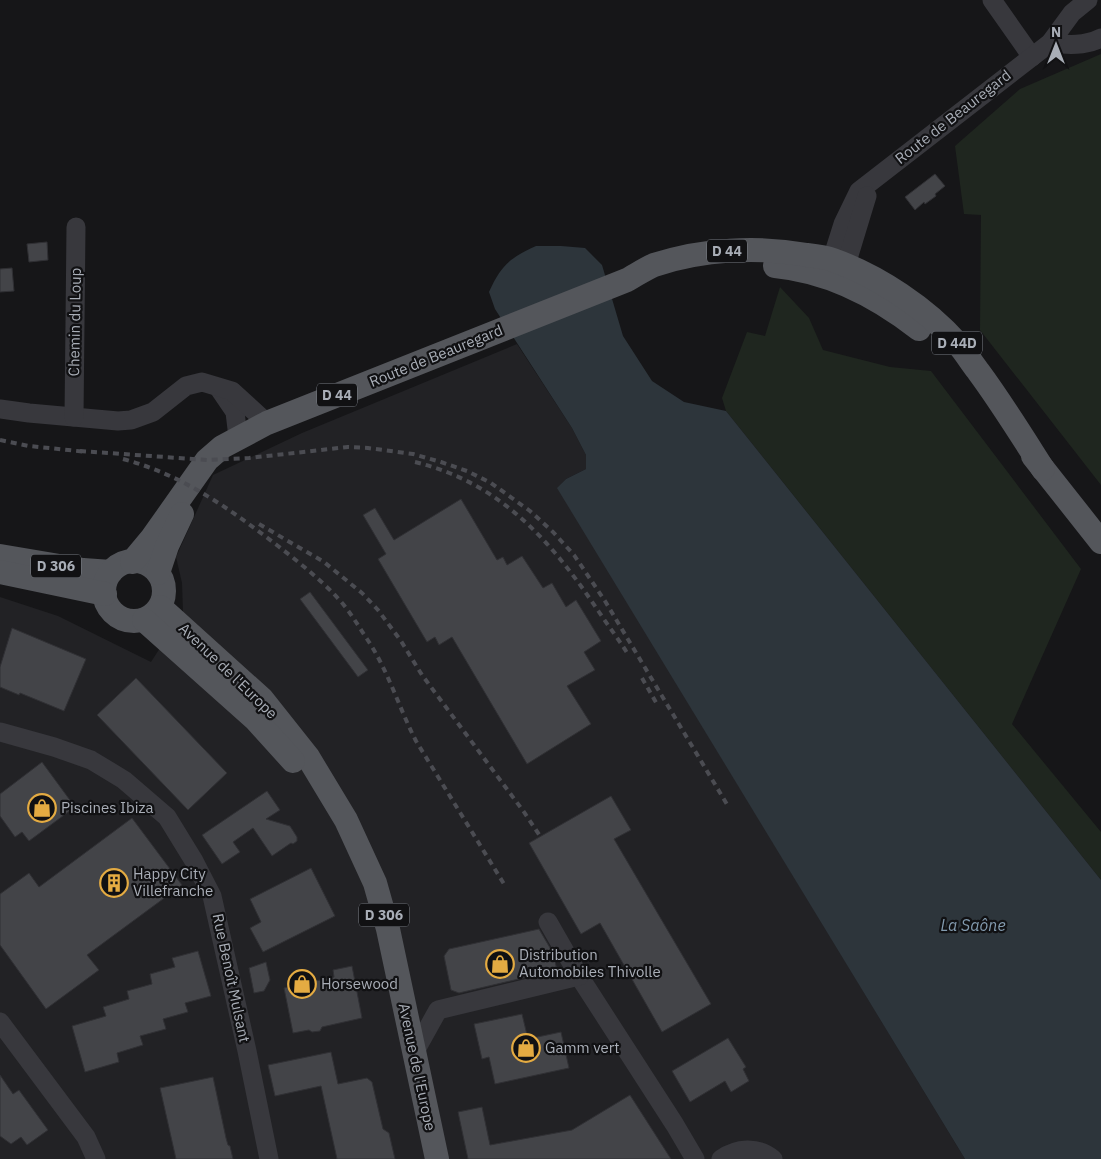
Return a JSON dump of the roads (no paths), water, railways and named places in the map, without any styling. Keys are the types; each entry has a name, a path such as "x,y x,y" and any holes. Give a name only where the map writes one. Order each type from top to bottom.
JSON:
{"main road":[{"name":"Route de Beauregard","path":"132,562 152,538 207,460 222,447 266,423 627,280 676,270 754,264 836,268"},
{"name":"D 44D","path":"836,268 880,303 900,315 941,349 1043,468 1101,542"},
{"name":"Route de Beauregard","path":"158,573 167,546 200,471"},
{"name":"D 306","path":"0,556 83,570 108,583"},
{"path":"132,562 146,564 158,573 164,589 164,598 152,613 135,621 126,620 112,611 107,603 108,583 117,567 132,562"},
{"name":"D 306","path":"0,572 108,583"},
{"name":"Avenue de l'Europe","path":"152,613 262,699 308,757 346,820 375,883 388,929 437,1159"},
{"name":"Avenue de l'Europe","path":"152,613 287,754 323,804 337,829 364,886 377,926 428,1159"}],"street":[{"path":"992,0 1032,57"},
{"name":"Route de Beauregard","path":"836,268 867,196 882,172 1050,43 1072,13 1088,0"},
{"path":"1050,43 1070,46 1094,42 1101,38"},
{"name":"Chemin du Loup","path":"74,417 76,227"},
{"path":"0,409 118,421 131,420 154,412 181,389 190,384 202,382 232,390 266,423"},
{"path":"218,387 235,412 238,437"},
{"name":"Rue Benoît Mulsant","path":"0,732 54,747 91,760 124,780 167,818 172,825 212,896 247,1051 268,1159"},
{"path":"548,922 579,976 655,1093 695,1159"},
{"path":"414,1053 438,1010 579,976"},
{"path":"0,1022 86,1137 96,1159"},
{"path":"721,1159 728,1154 742,1150 751,1150 760,1152 773,1159"}],"water":[{"name":"La Saône","path":"536,246 585,248 602,265 623,336 652,381 684,402 726,411 1101,880 1101,1159 965,1159 557,488 566,479 586,469 586,455 572,428 495,309 489,292 507,263 519,254"}],"railway":[{"path":"0,440 29,446 87,452"},
{"path":"80,451 207,460 249,458 348,447 368,448 413,454 467,471 491,483 530,511 574,555 605,601 728,806"},
{"path":"123,459 166,474 224,506 304,566 343,604 381,663 416,741 504,884"},
{"path":"415,462 446,472 473,484 499,500 522,519 563,562 629,656"},
{"path":"259,524 324,562 362,593 378,610 401,641 422,675 540,836"},
{"path":"642,678 658,706"}],"place":[{"name":"Piscines Ibiza","path":"42,808"},
{"name":"Happy City Villefranche","path":"114,883"},
{"name":"Distribution Automobiles Thivolle","path":"500,964"},
{"name":"Horsewood","path":"302,984"},
{"name":"Gamm vert","path":"526,1048"}]}
